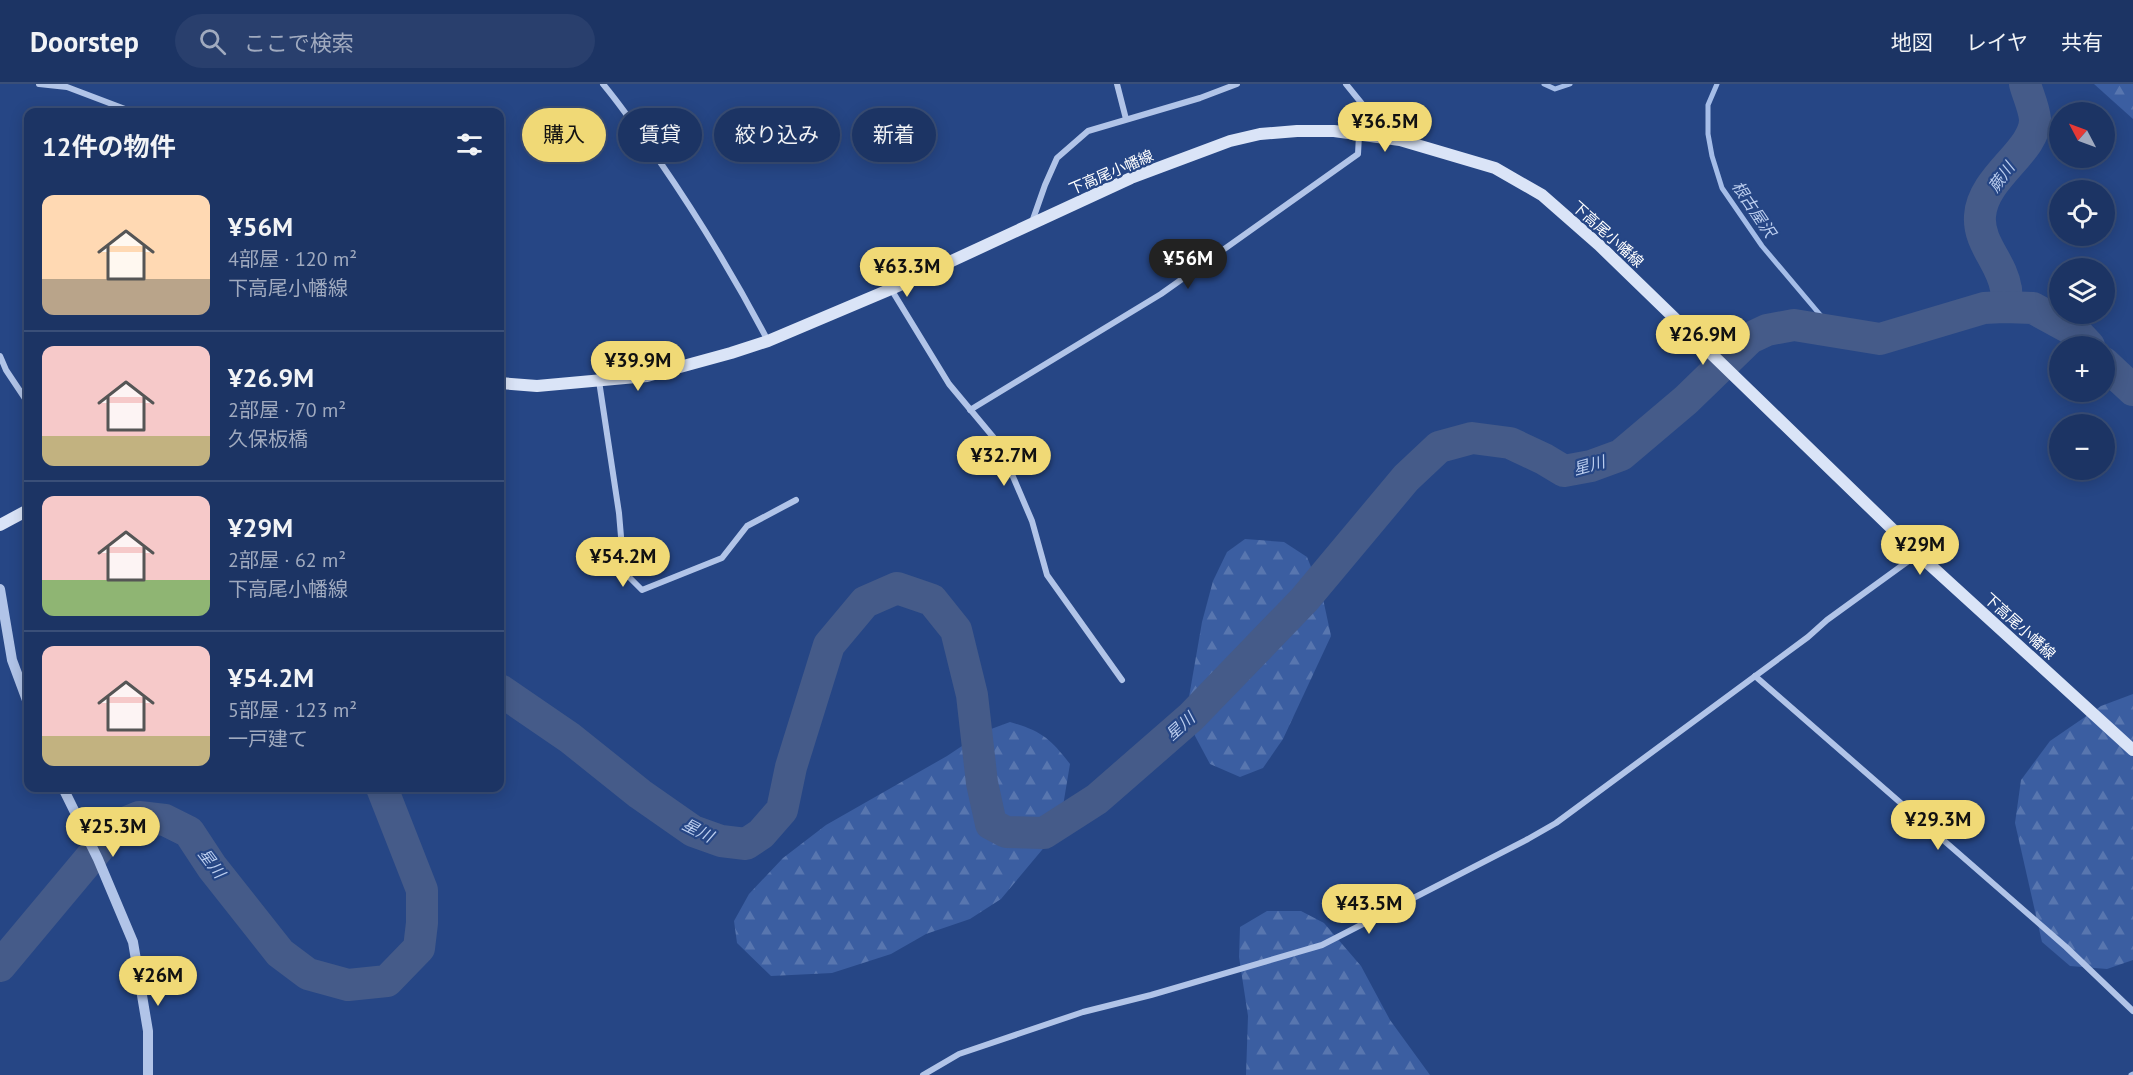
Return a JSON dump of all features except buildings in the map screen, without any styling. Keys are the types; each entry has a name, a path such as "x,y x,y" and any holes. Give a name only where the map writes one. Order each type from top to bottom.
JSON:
{"main road":[{"name":"下高尾小幡線","path":"504,383 537,386 647,376 768,341 891,288 1131,178 1230,141 1260,134 1297,131 1334,131 1401,140 1495,168 1542,195 1599,245 1918,554 2133,750"},
{"path":"0,525 24,512"}],"street":[{"path":"39,84 67,87 122,108"},
{"path":"603,84 619,103 682,194 730,272 768,341"},
{"path":"1117,84 1126,119"},
{"path":"1032,223 1057,158 1088,131 1200,98 1237,84"},
{"path":"1346,84 1390,139"},
{"path":"970,410 1161,294 1358,154 1359,135"},
{"path":"891,288 950,384 999,444 1032,521 1047,575 1122,680"},
{"path":"0,356 6,370 24,397"},
{"path":"598,380 619,513 624,572 642,590 722,558 747,526 796,500"},
{"path":"923,1075 959,1054 1083,1012 1151,995 1322,945 1556,824 1918,554"},
{"path":"0,589 12,660 24,692"},
{"path":"1755,676 2066,947 2133,1011"},
{"path":"65,792 98,859 133,942 148,1031 148,1075"}],"green space":[{"path":"2094,84 2133,84 2133,119"},
{"path":"1245,539 1284,542 1307,557 1322,594 1331,636 1283,739 1263,768 1240,777 1210,764 1195,736 1189,697 1202,622 1213,581 1227,552"},
{"path":"2133,694 2133,960 2107,969 2070,966 2042,942 2015,823 2021,780 2050,741 2101,706"},
{"path":"1010,722 1037,732 1057,748 1070,764 1063,806 1052,838 1001,899 970,919 926,934 891,954 832,973 771,976 737,943 734,921 749,894 783,858 826,825 947,756 983,732"},
{"path":"1267,911 1301,911 1324,923 1361,966 1390,1020 1430,1075 1246,1075 1248,1016 1239,957 1240,927"}],"waterway":[{"name":"根古屋沢","path":"1544,84 1555,89 1570,84"},
{"name":"根古屋沢","path":"1717,84 1708,105 1708,134 1722,188 1762,246 1822,317 1826,330"},
{"name":"蕨川","path":"2004,307 2006,291 2004,279 1986,244 1980,226 1980,216 1983,202 1990,189 2019,153 2033,131 2035,119 2025,84"},
{"name":"星川","path":"504,693 570,738 640,794 693,831 721,841 746,844 761,834 782,810 791,767 829,645 865,602 897,588 932,600 956,630 972,695 982,783 991,824 1006,832 1044,833 1097,799 1191,717 1304,600 1406,478 1439,447 1472,438 1510,443 1564,471 1591,466 1621,455 1686,400 1750,338 1767,330 1794,325 1880,339 1984,308 2033,308 2075,331 2080,336"},
{"name":"星川","path":"2115,373 2133,390"},
{"name":"星川","path":"0,966 117,826 139,817 165,820 189,832 212,867 280,953 308,974 348,985 387,981 419,948 422,890 384,792"}]}
